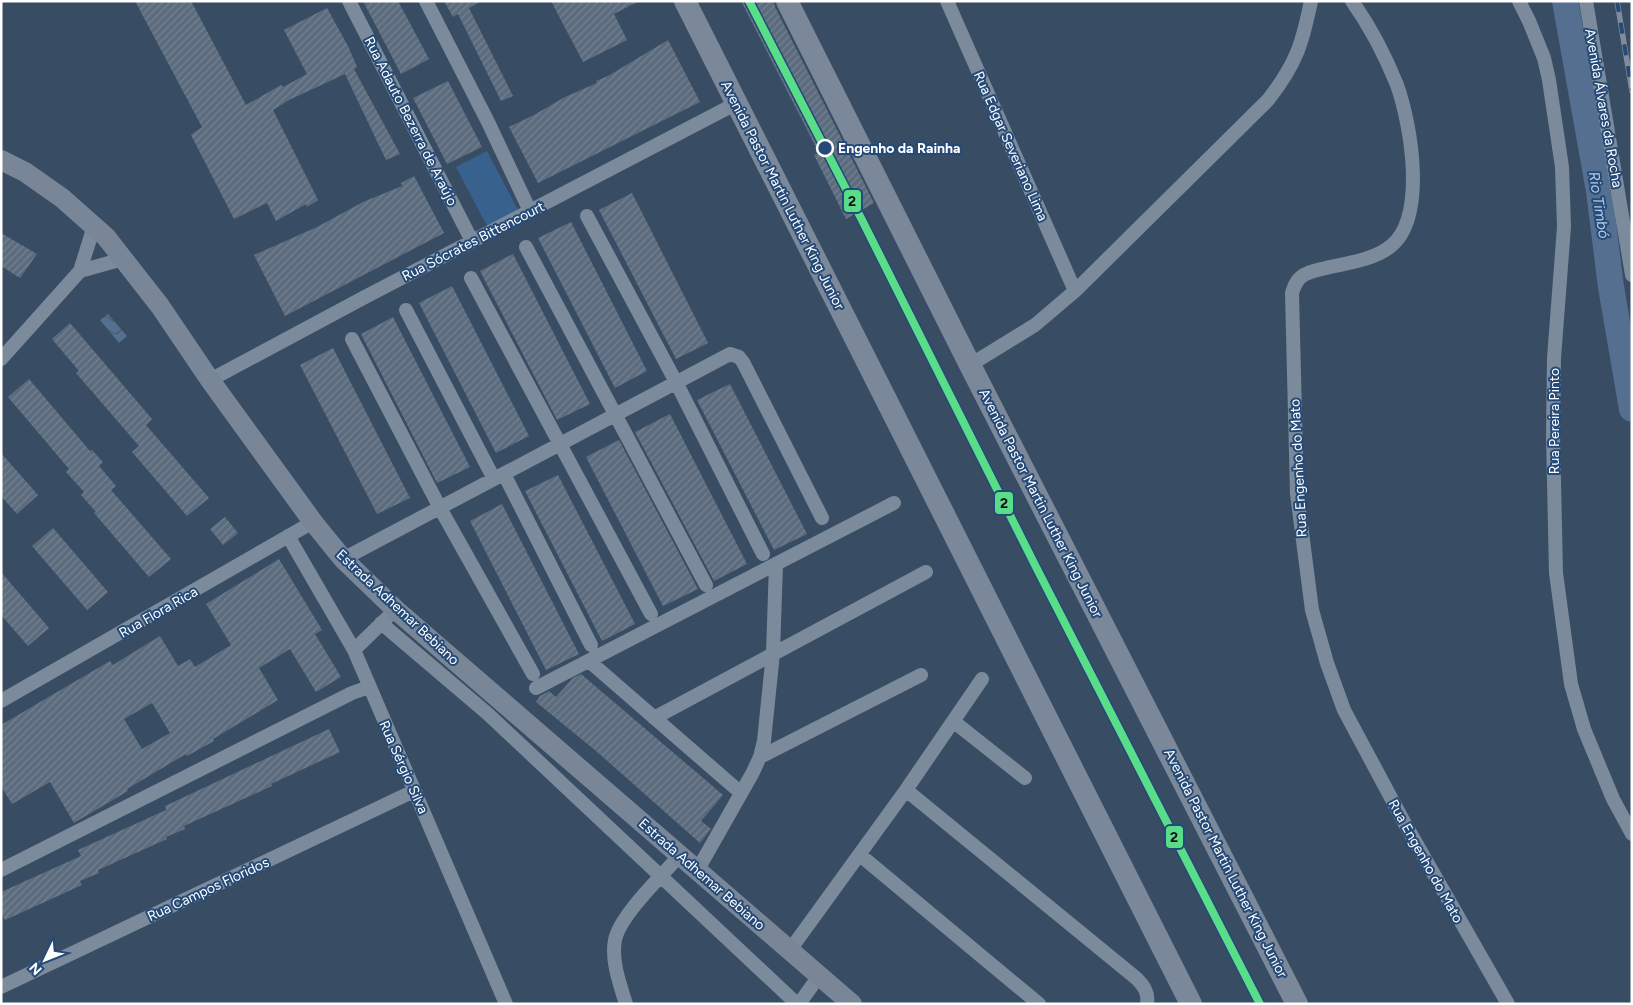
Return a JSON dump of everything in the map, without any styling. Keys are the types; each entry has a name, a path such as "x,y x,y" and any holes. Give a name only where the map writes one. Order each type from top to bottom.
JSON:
{"main road":[{"name":"Avenida Pastor Martin Luther King Junior","path":"685,1 1192,1004"},
{"name":"Avenida Pastor Martin Luther King Junior","path":"787,1 970,365 1297,1004"},
{"name":"Estrada Adhemar Bebiano","path":"1,160 32,177 62,198 106,237 160,306 210,380 342,559 396,610 852,1004"}],"street":[{"name":"Rua Adauto Bezerra de Araújo","path":"349,1 472,241"},
{"path":"426,1 488,122 530,211"},
{"name":"Rua Edgar Severiano Lima","path":"947,1 1075,291"},
{"path":"970,365 1035,325 1075,291 1268,100 1284,79 1295,60 1304,36 1311,1"},
{"name":"Rua Engenho do Mato","path":"1352,1 1370,26 1398,88 1407,126 1412,165 1412,194 1408,221 1401,235 1390,247 1371,257 1306,274 1295,284 1292,293 1297,494 1312,610 1327,663 1344,710 1404,822 1508,1004"},
{"name":"Rua Pereira Pinto","path":"1519,1 1530,21 1544,58 1562,167 1564,228 1554,358 1553,436 1556,573 1571,684 1584,729 1613,799 1632,834"},
{"name":"Avenida Álvares da Rocha","path":"1586,1 1632,275"},
{"name":"Rua Sócrates Bittencourt","path":"210,380 737,103"},
{"path":"587,216 676,382 764,554"},
{"path":"1,359 80,271 94,226"},
{"path":"526,247 706,585"},
{"path":"80,271 123,259"},
{"path":"472,278 651,614"},
{"path":"406,310 591,645"},
{"path":"352,339 440,508 533,674"},
{"path":"342,559 730,354 739,357 743,362 822,518"},
{"path":"536,688 894,503"},
{"name":"Rua Flora Rica","path":"1,701 313,522"},
{"name":"Rua Sérgio Silva","path":"288,536 354,650 506,1004"},
{"path":"697,871 760,757 764,741 773,653 776,564"},
{"path":"654,718 926,572"},
{"path":"354,650 396,610"},
{"name":"Estrada Adhemar Bebiano","path":"381,623 488,714 798,1004"},
{"path":"589,661 741,793"},
{"path":"760,757 921,674"},
{"path":"790,950 860,855 982,679"},
{"path":"1,870 369,687"},
{"path":"953,721 1025,778"},
{"path":"906,790 1136,978 1146,991 1148,997 1147,1004"},
{"name":"Rua Campos Floridos","path":"1,987 414,791"},
{"path":"860,855 1039,1004"},
{"path":"626,1004 614,959 615,940 621,924 680,856"},
{"path":"798,1004 819,976"}],"shaded area":[{"path":"487,151 518,210 487,226 456,167"}],"water":[{"path":"108,314 127,336 119,343 100,320"}],"building":[{"path":"135,1 191,1 246,105 281,85 283,87 307,74 284,30 327,8 348,46 357,67 354,69 400,154 386,160 345,74 289,100 273,110 318,200 307,207 306,204 276,221 267,203 234,219 191,135 202,127"},
{"path":"363,1 398,1 429,59 401,74"},
{"path":"444,1 481,1 469,8 513,96 501,101 458,14 453,17"},
{"path":"551,1 639,1 614,14 627,40 583,62"},
{"path":"741,1 774,1 775,7 874,203 846,219 814,155 819,153"},
{"path":"668,40 700,102 538,183 509,127 565,97 597,83 596,81 608,76"},
{"path":"448,81 482,147 447,164 413,98"},
{"path":"414,176 444,233 285,316 254,255 317,227 363,202 402,186 401,183"},
{"path":"632,193 708,343 676,359 599,210"},
{"path":"571,222 647,371 615,388 538,238"},
{"path":"1,233 37,254 20,278 1,266"},
{"path":"513,254 590,404 557,420 480,271"},
{"path":"452,286 529,436 496,453 419,303"},
{"path":"393,317 470,467 437,483 361,334"},
{"path":"70,323 152,419 146,425 209,498 187,516 132,452 139,446 76,373 79,371 52,339"},
{"path":"333,348 410,498 377,514 300,365"},
{"path":"29,379 90,451 92,450 103,462 99,466 116,486 111,490 171,559 149,577 94,513 96,512 81,495 84,492 66,472 69,469 8,397"},
{"path":"730,384 807,534 774,550 697,400"},
{"path":"670,414 747,564 714,581 635,432"},
{"path":"619,440 698,589 663,606 586,457"},
{"path":"1,453 38,495 17,514 1,496"},
{"path":"558,475 635,624 602,641 525,491"},
{"path":"502,504 579,654 546,670 470,521"},
{"path":"225,517 238,533 223,545 210,529"},
{"path":"53,528 108,592 87,610 32,546"},
{"path":"279,559 322,630 315,634 341,677 316,692 290,649 259,668 278,700 213,739 214,741 187,756 186,754 74,823 50,782 12,804 1,786 1,725 110,661 113,665 160,636 178,666 190,659 195,667 231,645 206,604","holes":["152,703 170,733 142,749 124,719"]},
{"path":"1,572 49,628 28,646 1,615"},
{"path":"581,674 723,795 701,821 711,829 700,843 596,751 536,702 540,696 549,691 556,697 573,678"},
{"path":"329,729 340,752 271,784 272,786 184,826 185,829 166,837 167,839 98,870 99,873 80,881 82,885 5,920 1,913 1,892 81,856 78,850 166,810 165,806"}],"waterway":[{"name":"Rio Timbó","path":"1565,1 1599,191 1611,287 1632,409"}],"railway":[{"path":"1617,1 1632,91"}],"transit line":[{"name":"2","path":"749,1 1260,1004"}],"place":[{"name":"Engenho da Rainha","path":"825,148"}]}
